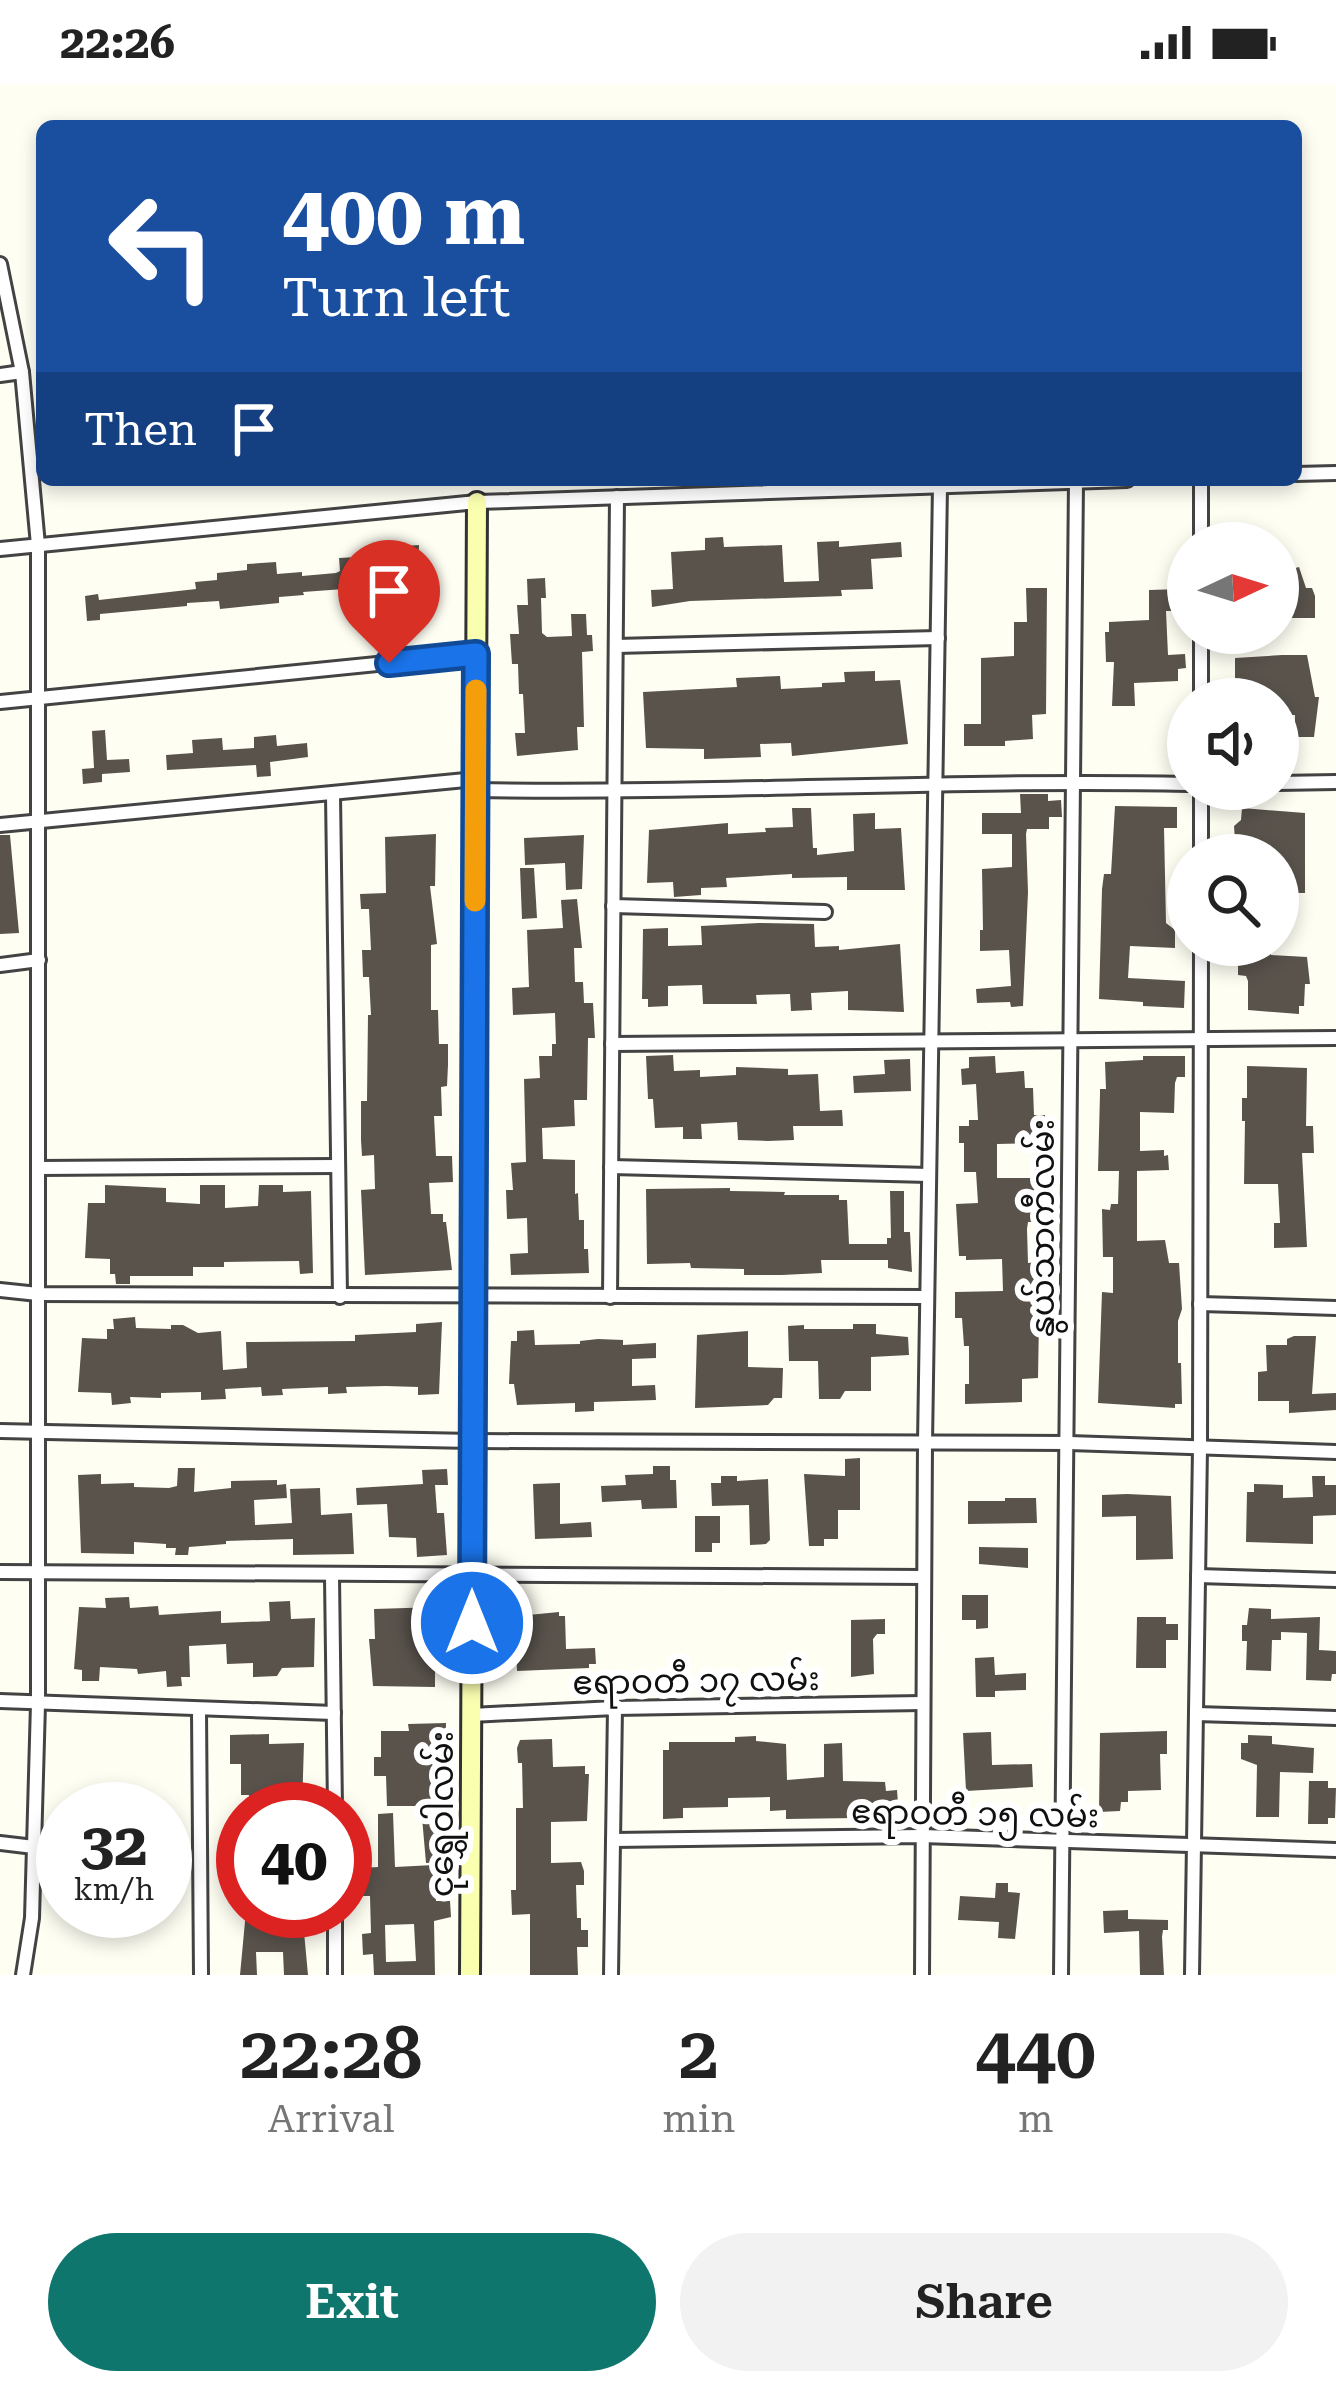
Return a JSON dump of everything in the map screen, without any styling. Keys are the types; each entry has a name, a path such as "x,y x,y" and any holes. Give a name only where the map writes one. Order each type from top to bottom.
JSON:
{"street":[{"path":"0,264 22,373 38,545 38,1705 32,1918 23,1975"},
{"path":"0,375 22,373"},
{"path":"1302,475 1336,473"},
{"path":"0,549 477,502 940,486 922,1975"},
{"name":"နွယ်သာကီလမ်း","path":"1061,1975 1076,486"},
{"path":"1201,522 1202,486"},
{"path":"610,1297 617,497"},
{"name":"ငုရွှေဝါလမ်း","path":"470,1975 477,502"},
{"path":"616,646 938,638"},
{"path":"0,701 476,654"},
{"path":"1299,783 1336,782"},
{"path":"0,825 476,785 614,793 1167,784"},
{"path":"334,795 340,1297"},
{"path":"613,906 825,913"},
{"path":"0,964 38,960"},
{"path":"1192,1975 1201,966"},
{"path":"612,1044 1336,1038"},
{"path":"39,1168 338,1166"},
{"path":"611,1167 929,1175"},
{"path":"0,1290 340,1297 927,1297"},
{"path":"1200,1304 1336,1308"},
{"path":"0,1431 472,1441 1069,1443 1336,1452"},
{"path":"0,1572 924,1577"},
{"path":"332,1576 334,1782"},
{"path":"1198,1576 1336,1580"},
{"path":"0,1701 334,1713"},
{"name":"ဧရာဝတီ ၁၇ လမ်း","path":"471,1715 923,1703"},
{"path":"611,1975 615,1708"},
{"path":"200,1710 201,1975"},
{"path":"1196,1714 1336,1718"},
{"name":"ဧရာဝတီ ၁၅ လမ်း","path":"613,1840 922,1836 1336,1850"},
{"path":"0,1843 34,1847"},
{"path":"335,1938 335,1975"}],"building":[{"path":"723,537 724,547 782,545 784,582 819,581 817,542 839,541 839,547 901,542 902,557 871,559 873,589 841,590 842,596 690,601 652,607 651,590 673,589 671,552 705,550 705,538"},
{"path":"419,545 417,585 396,587 396,580 362,582 359,596 345,597 344,589 303,592 279,597 279,603 220,609 219,601 187,603 100,614 100,620 87,621 85,596 98,594 99,600 196,589 195,582 217,580 217,573 247,570 247,564 276,562 277,574 302,572 302,576 336,573 339,558 357,557 361,570 395,568 393,547"},
{"path":"1299,567 1306,588 1312,588 1315,596 1315,618 1299,618"},
{"path":"545,578 542,633 572,636 571,614 586,614 587,635 592,635 593,651 582,652 584,727 577,727 578,750 517,756 515,733 525,733 523,694 519,694 518,664 512,664 510,634 519,634 517,605 528,605 527,579"},
{"path":"1026,588 1047,588 1046,714 1032,715 1033,739 1005,741 1005,746 964,746 964,724 981,724 981,658 1014,656 1014,622 1027,622"},
{"path":"1167,589 1167,654 1185,654 1186,668 1178,669 1178,678 1167,682 1134,683 1135,706 1112,706 1114,662 1106,662 1105,632 1109,632 1109,622 1149,620 1149,590"},
{"path":"1307,655 1315,697 1319,697 1314,737 1299,737 1299,678 1235,678 1235,658"},
{"path":"875,671 875,681 900,680 908,744 792,756 791,743 760,744 761,757 704,759 704,749 646,748 643,692 737,687 736,678 780,676 781,689 822,687 822,683 845,682 844,672"},
{"path":"105,730 107,760 129,759 130,772 102,774 102,782 83,784 82,769 94,768 92,731"},
{"path":"276,735 277,746 307,743 308,757 270,762 271,776 257,777 256,765 167,770 166,755 193,753 192,740 222,738 223,750 254,748 254,737"},
{"path":"1020,794 1048,794 1048,801 1061,800 1062,817 1049,817 1049,829 1027,829 1023,1006 977,1003 976,989 1011,986 1009,950 980,951 980,930 982,869 1012,867 1012,834 982,834 982,813 1021,813"},
{"path":"1115,806 1177,810 1177,828 1164,828 1167,948 1130,946 1128,978 1185,981 1184,1008 1099,999 1102,889 1104,874 1111,874"},
{"path":"792,808 811,808 817,855 854,851 853,814 875,813 875,829 901,828 905,890 847,890 847,877 792,878 792,874 726,878 727,887 701,888 701,895 674,897 673,882 647,883 649,830 728,823 728,834 766,832 765,828 793,827"},
{"path":"1242,810 1305,813 1305,893 1299,893 1299,834 1235,834 1234,826 1241,820"},
{"path":"436,834 435,886 430,886 437,944 431,945 431,1010 438,1010 439,1044 448,1044 448,1065 447,1086 441,1087 442,1116 434,1116 436,1156 452,1156 453,1182 429,1183 431,1214 443,1214 446,1222 452,1270 365,1275 361,1190 375,1189 374,1155 362,1156 361,1140 371,1015 362,950 371,950 369,909 361,909 360,894 386,893 385,837"},
{"path":"0,835 10,835 19,933 0,934"},
{"path":"584,835 582,889 566,890 565,863 525,865 524,838"},
{"path":"520,868 534,868 537,918 522,919"},
{"path":"577,899 582,948 574,948 575,982 583,982 584,1003 593,1003 595,1038 588,1038 587,1100 574,1100 575,1126 542,1128 543,1159 575,1160 575,1194 579,1220 584,1220 589,1273 511,1275 510,1254 528,1253 527,1218 507,1219 506,1190 513,1190 511,1163 526,1162 524,1079 540,1078 539,1056 552,1056 552,1044 556,1044 555,1013 513,1015 512,988 529,987 527,930 563,928 561,900"},
{"path":"814,924 815,947 839,946 839,950 900,944 904,1012 848,1010 848,991 811,993 812,1010 791,1011 790,994 756,995 757,1004 703,1004 702,985 668,986 668,1006 648,1007 648,999 642,999 643,929 668,928 668,946 702,945 701,926"},
{"path":"1299,957 1307,957 1310,984 1305,984 1304,1006 1299,1006 1299,1014 1248,1010 1248,981 1238,975 1238,966 1299,966"},
{"path":"673,1055 674,1071 700,1070 700,1077 736,1075 736,1067 818,1074 820,1111 842,1110 843,1126 793,1126 794,1140 768,1141 738,1140 737,1122 701,1124 702,1139 683,1139 683,1127 655,1128 646,1056"},
{"path":"995,1056 996,1073 1024,1071 1025,1088 1033,1088 1034,1115 1045,1115 1045,1143 997,1144 997,1178 1040,1178 1039,1222 1028,1222 1027,1229 1028,1263 1040,1262 1038,1378 1022,1379 1022,1402 965,1404 969,1346 964,1346 962,1318 955,1318 955,1292 1003,1291 1002,1259 959,1256 956,1204 978,1203 976,1172 964,1172 964,1143 959,1143 959,1126 978,1120 976,1084 962,1085 961,1069 969,1068 969,1057"},
{"path":"1143,1056 1185,1056 1185,1077 1177,1077 1175,1083 1174,1113 1140,1112 1140,1151 1164,1150 1169,1170 1137,1171 1137,1241 1165,1240 1169,1263 1179,1263 1182,1404 1175,1408 1098,1403 1102,1292 1113,1293 1113,1257 1103,1257 1102,1209 1118,1204 1119,1171 1098,1171 1100,1089 1106,1089 1105,1062 1143,1060"},
{"path":"910,1059 911,1091 854,1093 853,1076 885,1074 884,1060"},
{"path":"1247,1066 1307,1068 1306,1126 1313,1126 1314,1153 1302,1153 1307,1247 1274,1248 1274,1223 1280,1223 1278,1184 1244,1184 1242,1098 1247,1098"},
{"path":"105,1185 166,1188 166,1202 200,1204 200,1185 225,1185 225,1208 258,1206 259,1185 283,1185 283,1192 311,1191 313,1273 300,1274 299,1261 224,1262 224,1267 193,1267 193,1276 130,1276 130,1284 116,1284 110,1259 85,1258 88,1203 105,1203"},
{"path":"730,1188 839,1195 839,1200 847,1200 849,1244 887,1244 891,1238 890,1191 904,1191 904,1232 910,1232 912,1272 888,1268 888,1260 821,1260 822,1273 782,1275 744,1275 744,1269 691,1268 690,1263 647,1264 646,1189"},
{"path":"135,1317 136,1328 183,1325 198,1333 221,1331 223,1370 247,1368 246,1342 355,1341 355,1335 416,1332 416,1324 442,1322 439,1394 418,1395 418,1387 386,1386 346,1387 347,1393 328,1394 328,1387 282,1389 283,1395 262,1396 261,1387 225,1389 226,1399 201,1400 201,1392 161,1393 161,1398 130,1397 131,1403 112,1405 111,1393 78,1392 82,1338 107,1339 107,1329 114,1329 113,1319"},
{"path":"853,1324 876,1324 876,1334 908,1337 909,1355 871,1357 871,1391 845,1391 840,1399 819,1399 818,1361 789,1361 788,1326 853,1329"},
{"path":"534,1330 535,1345 598,1339 623,1340 623,1345 656,1343 656,1358 632,1359 632,1386 655,1385 656,1400 594,1402 594,1411 575,1412 575,1403 517,1405 514,1384 509,1384 511,1341 517,1341 517,1331"},
{"path":"748,1331 748,1367 783,1368 782,1398 768,1405 695,1408 697,1335"},
{"path":"1316,1336 1312,1394 1336,1393 1336,1410 1289,1413 1289,1401 1258,1401 1258,1372 1267,1371 1266,1345 1287,1345 1287,1339"},
{"path":"860,1458 860,1510 838,1510 838,1539 809,1546 804,1474 845,1476 845,1459"},
{"path":"653,1466 670,1466 670,1480 676,1480 677,1508 642,1509 641,1500 602,1502 601,1486 626,1485 625,1475 653,1474"},
{"path":"178,1468 195,1468 194,1492 231,1488 231,1481 286,1484 287,1498 254,1500 255,1525 292,1523 290,1489 320,1488 321,1515 352,1513 354,1554 293,1555 293,1539 226,1541 189,1547 188,1555 175,1555 176,1548 166,1548 166,1544 134,1542 134,1554 81,1553 78,1475 101,1474 101,1484 169,1488 177,1486"},
{"path":"447,1469 448,1485 435,1485 437,1513 444,1513 447,1555 417,1557 416,1538 389,1537 387,1504 357,1505 356,1488 423,1484 422,1470"},
{"path":"721,1476 737,1476 737,1481 768,1479 770,1540 766,1544 750,1545 749,1505 712,1506 711,1483 721,1483"},
{"path":"1312,1476 1325,1476 1325,1485 1336,1485 1336,1515 1313,1516 1313,1544 1246,1542 1247,1492 1254,1492 1254,1484 1283,1485 1283,1498 1313,1497"},
{"path":"560,1483 560,1524 591,1522 592,1537 535,1539 533,1484"},
{"path":"1102,1495 1171,1496 1173,1559 1136,1560 1136,1516 1102,1517"},
{"path":"1036,1498 1037,1523 968,1524 968,1501"},
{"path":"695,1516 720,1516 720,1543 712,1543 712,1552 695,1552"},
{"path":"979,1547 1028,1548 1028,1568 979,1564"},
{"path":"962,1595 988,1595 988,1628 976,1629 976,1620 962,1620"},
{"path":"129,1597 130,1608 158,1606 159,1615 221,1611 221,1623 270,1621 269,1602 290,1601 291,1619 315,1618 314,1667 282,1668 277,1676 253,1677 253,1663 227,1664 226,1644 189,1646 190,1677 181,1677 182,1686 167,1687 166,1671 138,1674 137,1669 100,1667 99,1681 82,1681 82,1670 74,1669 79,1607 106,1608 105,1598"},
{"path":"438,1607 441,1661 435,1661 435,1687 373,1686 369,1639 375,1639 374,1609"},
{"path":"1249,1608 1271,1609 1271,1619 1320,1617 1319,1650 1336,1651 1336,1674 1331,1681 1306,1680 1307,1633 1281,1632 1281,1640 1272,1640 1271,1671 1246,1670 1242,1625 1247,1625"},
{"path":"559,1612 565,1616 566,1649 595,1648 596,1664 517,1671 516,1640 509,1640 508,1617"},
{"path":"1137,1617 1166,1617 1166,1624 1178,1624 1178,1640 1166,1640 1166,1668 1136,1668"},
{"path":"885,1619 885,1634 873,1639 874,1674 851,1677 851,1620"},
{"path":"994,1657 995,1675 1026,1673 1026,1690 976,1697 975,1658"},
{"path":"446,1723 446,1747 440,1748 441,1862 426,1863 421,1806 387,1806 386,1776 374,1776 374,1757 381,1757 381,1731 409,1731 408,1724"},
{"path":"1167,1731 1167,1754 1160,1754 1161,1790 1128,1791 1128,1802 1121,1802 1120,1811 1099,1812 1100,1733"},
{"path":"991,1732 992,1765 1032,1764 1033,1787 966,1791 963,1733"},
{"path":"269,1734 269,1744 304,1743 303,1782 241,1782 241,1764 230,1764 230,1735"},
{"path":"1248,1735 1272,1736 1272,1744 1314,1748 1313,1773 1280,1772 1279,1817 1256,1817 1257,1765 1241,1759 1241,1743 1248,1743"},
{"path":"756,1736 756,1741 786,1744 787,1780 824,1777 824,1744 842,1743 843,1781 885,1782 886,1791 897,1790 898,1803 886,1803 887,1811 856,1812 856,1818 786,1819 786,1810 770,1811 770,1797 728,1798 728,1807 683,1808 683,1818 663,1819 663,1750 669,1750 669,1742 735,1742 735,1737"},
{"path":"552,1739 553,1767 585,1766 589,1774 587,1821 551,1822 551,1863 581,1862 584,1871 584,1885 576,1885 577,1918 581,1918 581,1930 588,1930 588,1947 577,1947 578,1975 530,1975 530,1914 512,1915 516,1808 523,1808 517,1748 520,1740"},
{"path":"1309,1781 1328,1781 1328,1788 1336,1788 1335,1818 1328,1818 1328,1824 1308,1824"},
{"path":"393,1813 395,1867 434,1865 436,1901 450,1901 451,1917 434,1921 435,1975 374,1975 373,1954 363,1955 362,1938 372,1938 372,1867 378,1867 378,1814","holes":["414,1924 416,1961 386,1962 385,1925"]},
{"path":"996,1883 1008,1883 1008,1892 1020,1893 1015,1939 998,1938 999,1922 958,1920 960,1896 995,1898"},
{"path":"1128,1910 1128,1919 1168,1920 1162,1937 1164,1975 1140,1975 1139,1931 1104,1933 1103,1911"},
{"path":"243,1938 305,1938 308,1975 284,1975 283,1952 256,1952 257,1975 240,1975"}],"slow traffic":[{"path":"475,901 476,690"}],"route":[{"path":"389,663 476,654 472,1623"}]}
